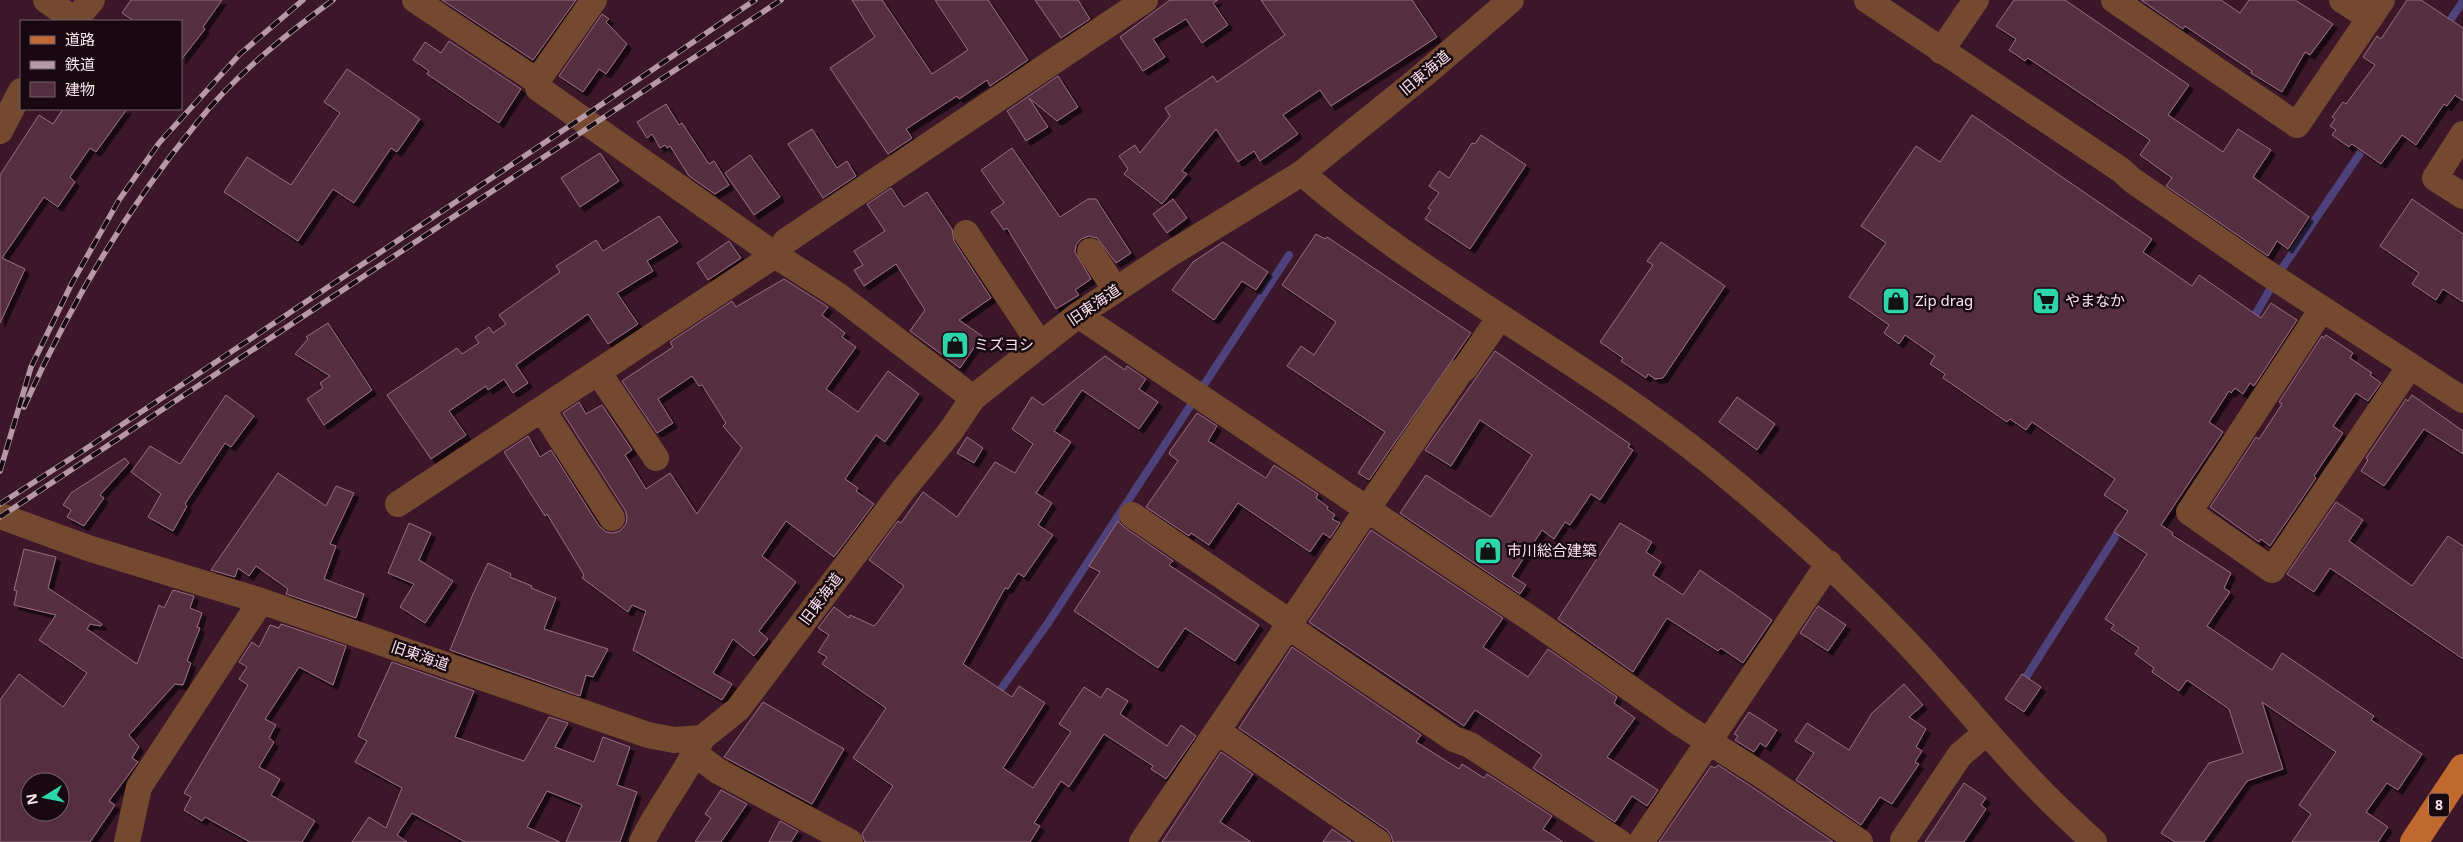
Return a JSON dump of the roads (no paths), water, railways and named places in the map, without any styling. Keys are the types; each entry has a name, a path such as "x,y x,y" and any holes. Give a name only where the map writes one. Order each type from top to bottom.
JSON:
{"main road":[{"name":"8","path":"2414,842 2463,768"}],"street":[{"path":"46,0 73,20"},
{"path":"75,20 92,0"},
{"path":"415,0 537,82"},
{"path":"594,0 537,82 538,88 775,256 839,296 897,338 973,398"},
{"path":"398,504 775,256 786,241 1145,0"},
{"path":"1867,0 2121,170 2132,180 2277,280 2463,400"},
{"path":"1941,51 1976,0"},
{"path":"2114,0 2297,124 2376,9 2342,0"},
{"name":"旧東海道","path":"0,516 88,548 261,602 648,734 698,746 738,709 903,490 950,432 973,398 1078,315 1170,254 1302,173 1421,78 1507,3"},
{"path":"0,131 20,92"},
{"path":"2463,134 2435,178 2463,196"},
{"path":"1302,173 1344,210 1593,378 1710,462 1829,563 1899,634 2037,787 2094,842"},
{"path":"966,233 1040,344"},
{"path":"1090,251 1116,290"},
{"path":"2322,309 2189,512 2272,570 2410,366"},
{"path":"1078,315 1198,397 1205,399 1359,505 1369,509 1708,742 1760,774 1860,842"},
{"path":"1142,842 1460,372 1466,368 1500,317"},
{"path":"598,372 656,458"},
{"path":"542,409 612,518"},
{"path":"1132,515 1454,739 1470,745 1619,842"},
{"path":"1641,842 1829,563"},
{"path":"127,842 139,787 261,602"},
{"path":"1217,731 1378,842"},
{"path":"1903,840 1960,756 1987,732"},
{"path":"642,842 653,819 698,746 727,776 850,842"}],"waterway":[{"path":"2445,28 2463,1"},
{"path":"2251,322 2283,267 2367,143"},
{"path":"996,696 1048,623 1289,255"},
{"path":"2021,685 2122,526"}],"railway":[{"path":"0,471 31,367 72,283 119,200 159,143 240,54 303,0"},
{"path":"24,407 80,296 123,225 170,156 211,106 243,73 278,42 333,0"},
{"path":"0,504 580,119 755,0"},
{"path":"0,517 781,0"}],"place":[{"name":"Zip drag","path":"1896,301"},
{"name":"やまなか","path":"2046,301"},
{"name":"ミズヨシ","path":"955,345"},
{"name":"市川総合建築","path":"1488,551"}]}
